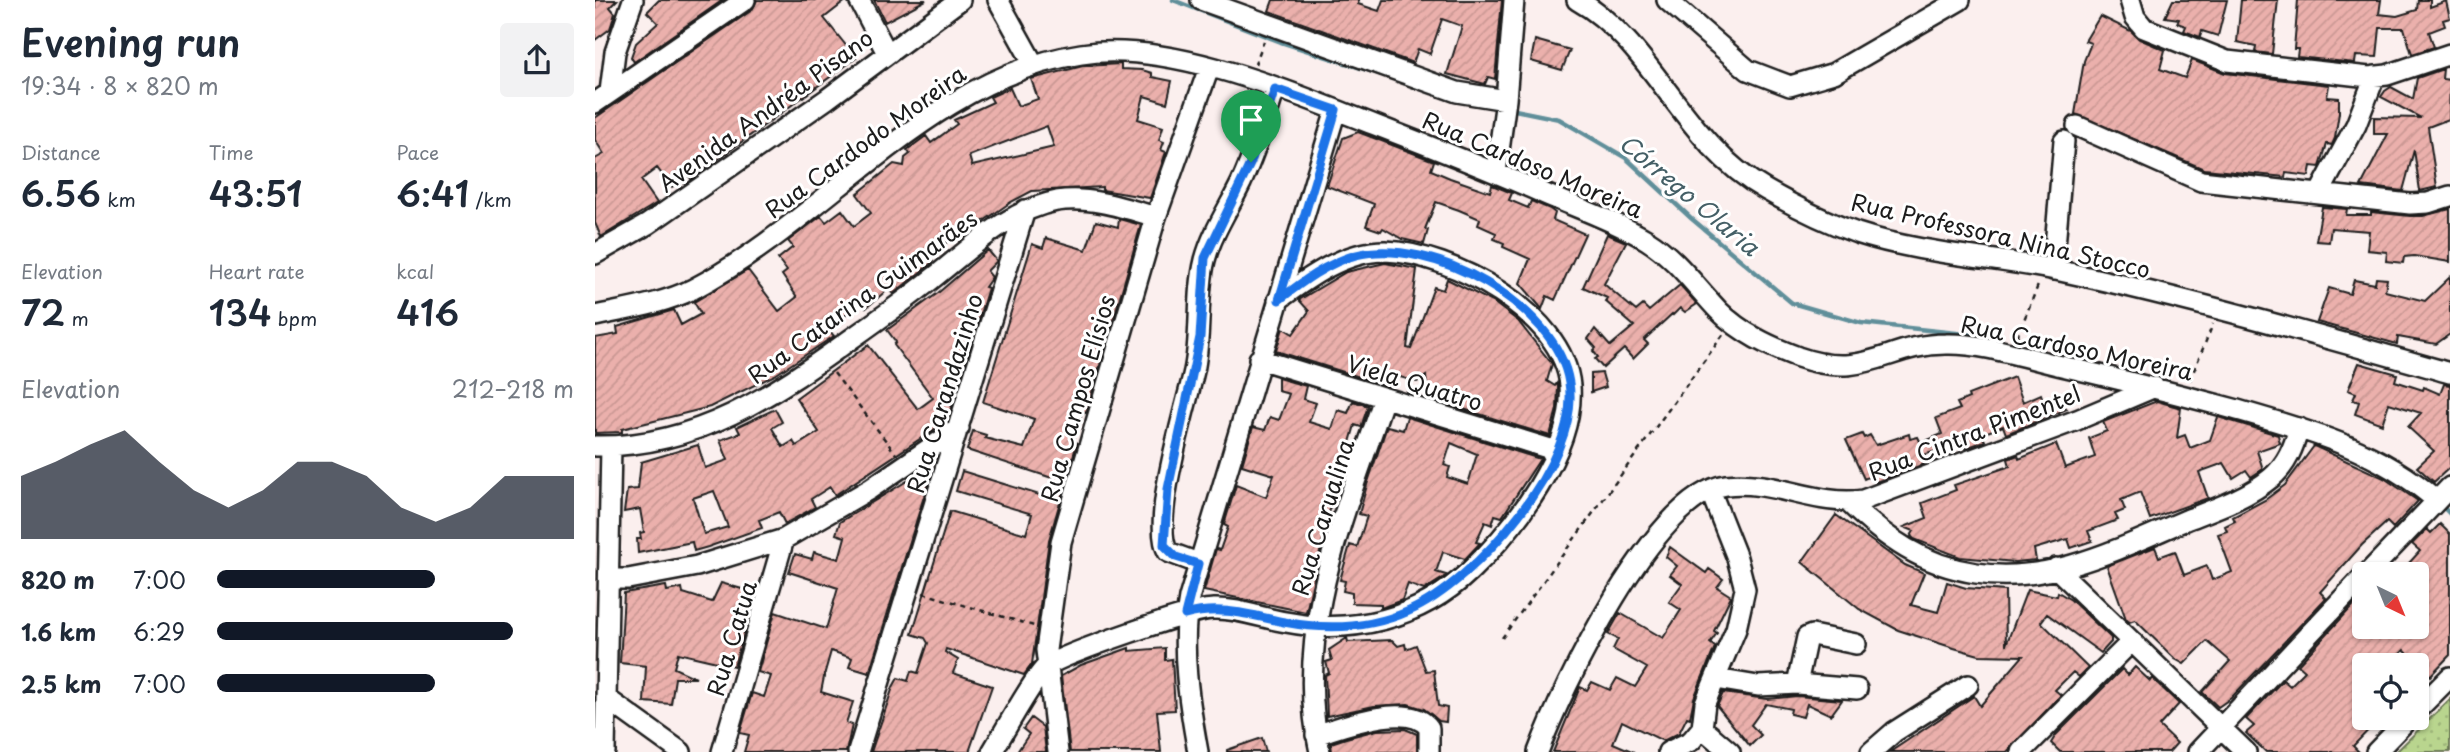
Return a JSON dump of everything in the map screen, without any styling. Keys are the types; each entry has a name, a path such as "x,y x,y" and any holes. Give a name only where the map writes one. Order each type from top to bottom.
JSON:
{"street":[{"path":"602,98 633,0"},
{"path":"602,98 745,0"},
{"path":"859,0 887,53"},
{"name":"Avenida Andréa Pisano","path":"595,254 648,224 960,0"},
{"path":"998,0 1033,63"},
{"path":"1201,0 1457,92 1506,103"},
{"path":"1498,163 1506,103 1514,0"},
{"name":"Rua Professora Nina Stocco","path":"1577,0 1615,28 1688,121 1722,159 1764,189 1857,233 1930,249 2054,270 2449,372"},
{"path":"1667,0 1748,70 1790,86 1834,73 1960,0"},
{"path":"2130,0 2139,24 2169,41 2227,61 2375,76 2450,54"},
{"name":"Rua Cardodo Moreira","path":"595,316 641,306 694,288 764,245 971,91 1033,63 1086,53 1154,54 1209,68 1336,110"},
{"name":"Rua Campos Elísios","path":"1058,752 1047,667 1047,630 1061,542 1156,217 1209,68"},
{"path":"2319,194 2356,125 2375,76"},
{"path":"1198,564 1168,552 1162,537 1168,489 1200,337 1202,277 1209,249 1255,152 1275,89"},
{"path":"1198,752 1189,692 1185,615 1259,359 1336,110"},
{"name":"Rua Cardoso Moreira","path":"1336,110 1498,163 1650,242 1732,323 1755,338 1822,364 1866,364 1925,345 1945,344 2012,355 2155,387 2299,428 2350,445 2443,493"},
{"path":"2054,270 2071,134 2201,181 2410,204 2428,203 2450,196"},
{"name":"Rua Catarina Guimarães","path":"603,446 677,434 716,422 748,408 824,359 919,290 994,230 1025,210 1079,200 1156,217"},
{"name":"Rua Carandazinho","path":"858,752 1025,210"},
{"path":"992,752 1047,667 1185,615 1219,609 1315,627 1374,624 1409,611 1440,594 1467,574 1496,545 1543,478 1557,451 1567,414 1570,386 1564,362 1551,339 1531,317 1479,278 1446,263 1384,251 1356,255 1325,268 1279,300"},
{"name":"Viela Quatro","path":"1259,359 1557,451"},
{"name":"Rua Cintra Pimentel","path":"1538,752 1570,679 1616,595 1670,521 1683,507 1710,490 1744,484 1848,502 1880,495 2077,420 2155,387"},
{"name":"Rua Carualina","path":"1384,398 1341,525 1315,627 1310,666 1318,743 1361,722 1409,716 1422,720 1429,728 1429,752"},
{"path":"609,579 628,579 697,566 784,539 905,466 959,428"},
{"name":"Rua Cintra Pimentel","path":"1848,502 1898,545 1920,558 1951,568 2004,575 2056,568 2089,560 2235,500 2270,479 2281,468 2299,428"},
{"path":"603,446 609,579 605,752"},
{"path":"1668,752 1691,741 1702,728 1705,703 1736,629 1745,589 1737,558 1710,490"},
{"path":"2377,562 2443,493"},
{"name":"Rua Catua","path":"722,752 784,539"},
{"path":"2056,568 2130,643 2246,752"},
{"path":"2198,752 2352,589"},
{"path":"1797,684 1807,637 1812,635 1856,644"},
{"path":"2021,752 2130,643"},
{"path":"2429,698 2450,677"},
{"path":"1716,679 1758,686 1797,684 1857,690"},
{"path":"1871,752 1894,732 1968,685"},
{"path":"606,698 681,752"},
{"path":"1702,728 1730,752"},
{"path":"2376,752 2397,730"}],"path":[{"path":"1255,66 1268,30"},
{"path":"2012,355 2036,285 2042,280 2053,280 2054,270"},
{"path":"2184,395 2218,311"},
{"path":"1502,638 1732,323"},
{"path":"824,359 905,466"},
{"path":"910,589 1047,630"}],"green space":[{"path":"2450,699 2450,752 2396,752 2418,730 2429,730 2429,720"}],"building":[{"path":"595,0 617,0 610,7 615,13 610,29 595,40"},
{"path":"659,0 723,0 634,62 631,57 636,43 658,23 647,12"},
{"path":"757,0 847,0 824,18 856,58 691,179 689,175 672,187 657,168 641,180 657,203 601,237 595,223 595,159 604,154 595,140 595,118 752,10"},
{"path":"874,0 926,0 885,22"},
{"path":"1273,0 1359,0 1358,4 1379,11 1383,0 1502,0 1495,79 1488,77 1485,84 1447,74 1462,26 1442,19 1430,54 1418,49 1413,63 1269,11"},
{"path":"2173,0 2227,0 2218,36 2202,31 2200,37 2184,31 2186,26 2177,23 2179,19 2165,17"},
{"path":"2241,0 2278,0 2272,54 2255,52 2256,46 2237,42"},
{"path":"2298,0 2381,0 2379,14 2397,16 2417,10 2418,0 2430,0 2430,7 2446,1 2450,18 2443,20 2445,26 2429,32 2434,47 2412,54 2404,28 2380,28 2377,57 2356,56 2355,63 2297,57 2298,49 2294,49"},
{"path":"2100,16 2131,31 2139,39 2165,50 2160,69 2185,78 2192,60 2225,73 2329,85 2327,97 2339,98 2339,113 2335,138 2332,145 2327,144 2320,167 2311,166 2309,176 2286,173 2285,177 2204,169 2075,114 2084,61 2091,43 2085,41"},
{"path":"1535,40 1570,50 1562,70 1531,61"},
{"path":"1121,64 1121,69 1142,70 1152,73 1152,77 1172,81 1167,103 1144,96 1138,119 1163,127 1159,140 1164,142 1161,150 1166,152 1150,198 1102,190 1102,187 1032,191 978,225 974,220 929,257 933,262 893,294 888,289 866,308 861,301 829,330 834,336 775,375 710,407 622,429 622,432 595,433 595,338 618,334 617,327 674,310 681,325 701,314 694,302 748,270 779,311 797,297 782,275 787,271 778,259 793,247 788,241 821,216 826,222 842,210 854,226 871,213 857,194 894,164 904,166 905,158 910,154 907,150 926,136 931,143 957,124 954,120 993,102 990,97 1010,88 1018,106 1038,99 1031,79 1083,66","holes":["1047,126 1054,147 972,166 969,156"]},
{"path":"2443,69 2442,79 2450,80 2449,119 2428,127 2437,187 2420,191 2414,150 2403,191 2361,186 2388,134 2374,134 2374,117 2421,118 2381,97 2385,91 2391,87 2413,99 2417,78"},
{"path":"1358,132 1434,161 1431,170 1450,178 1490,192 1492,185 1512,193 1509,200 1528,208 1531,201 1550,209 1555,213 1553,220 1585,234 1555,300 1547,296 1542,309 1520,283 1530,259 1503,247 1504,243 1494,239 1496,233 1478,225 1480,219 1459,210 1436,202 1425,229 1428,230 1424,244 1402,239 1383,228 1381,231 1366,226 1374,204 1327,186 1343,138"},
{"path":"2322,207 2347,209 2346,215 2371,215 2371,212 2410,216 2423,216 2450,209 2450,262 2414,256 2404,257 2403,263 2386,261 2387,252 2367,250 2369,231 2331,228 2329,242 2316,241"},
{"path":"1119,219 1141,225 1086,413 1082,412 1073,441 1077,443 1049,540 1032,664 1024,675 946,649 945,652 958,660 953,673 992,686 969,752 871,752 893,687 898,678 908,681 911,671 918,673 928,643 925,638 912,634 950,511 1026,534 1032,514 956,491 962,471 1049,498 1055,479 967,450 973,431 986,435 985,438 1024,448 1034,419 983,402 1032,244 1043,248 1046,238 1086,250 1096,221 1118,227"},
{"path":"1607,234 1626,242 1604,284 1636,311 1643,305 1649,311 1680,285 1697,304 1685,312 1680,308 1672,314 1644,340 1648,344 1633,359 1624,349 1603,368 1595,359 1598,357 1593,351 1596,348 1588,339 1595,329 1610,346 1634,326 1605,301 1607,298 1583,287"},
{"path":"988,250 997,261 987,271 992,277 985,287 988,288 947,421 835,495 830,487 811,499 815,507 785,524 779,512 759,520 762,528 708,547 694,551 692,542 638,553 637,539 641,539 640,533 644,532 640,509 624,512 627,490 638,489 641,462 698,445 705,468 728,460 720,440 740,433 737,427 775,409 782,422 772,428 783,447 793,441 796,446 819,432 796,398 868,345 918,409 933,398 894,345 896,342 887,330 938,293","holes":["714,491 728,527 704,534 693,498"]},
{"path":"1385,263 1417,269 1407,348 1411,349 1434,287 1443,290 1447,279 1493,302 1518,321 1552,364 1547,381 1555,386 1557,383 1558,387 1557,409 1550,436 1428,398 1426,376 1417,382 1383,372 1379,383 1276,351 1283,328 1293,334 1309,311 1299,300 1346,272"},
{"path":"2450,277 2450,334 2436,344 2398,337 2397,344 2317,322 2329,288 2350,294 2354,280 2375,284 2376,278 2387,279 2385,291 2425,301"},
{"path":"2359,363 2397,374 2395,381 2423,390 2424,387 2440,394 2444,384 2450,385 2450,467 2434,482 2417,467 2434,451 2408,427 2421,413 2389,403 2382,424 2355,414 2359,402 2353,400 2356,393 2348,390"},
{"path":"1602,373 1606,387 1591,392 1591,374"},
{"path":"2014,377 2023,402 2041,394 2043,400 2061,393 2062,404 2067,409 2006,434 2003,426 1982,434 1985,441 1966,448 1964,441 1924,455 1927,463 1876,482 1873,475 1864,479 1846,440 1862,434 1864,438 1870,435 1876,445 1909,434 1910,439 1918,437 1921,443 1942,434 1936,418 1960,409 1957,403 1969,398 1968,395"},
{"path":"1278,378 1306,386 1303,399 1316,403 1309,422 1332,429 1338,410 1348,413 1353,401 1368,406 1361,427 1355,425 1349,446 1354,448 1344,477 1338,475 1306,612 1204,591 1216,549 1220,550 1228,527 1224,525 1236,485 1266,497 1274,475 1242,465 1253,427 1265,430 1270,417 1279,420 1289,394 1278,391"},
{"path":"2157,401 2181,408 2177,438 2185,435 2190,448 2210,440 2218,417 2278,435 2280,443 2257,451 2263,469 2251,477 2246,470 2233,478 2224,463 2199,472 2208,498 2150,519 2140,492 2121,500 2125,510 2115,514 2118,520 2088,531 2092,541 2071,548 2068,539 2034,549 2036,560 2015,562 1960,557 1914,539 1911,536 1914,531 1904,527 1927,518 1922,503 1956,490 1954,485 2010,466 2008,459 2018,455 2019,459 2056,444 2065,468 2095,457 2089,438 2107,431 2103,422"},
{"path":"1407,417 1540,459 1502,517 1495,515 1492,525 1485,522 1476,542 1480,543 1465,559 1443,552 1436,572 1446,575 1443,578 1424,590 1408,584 1402,600 1381,608 1381,604 1352,603 1352,593 1343,591 1345,581 1340,580 1350,545 1357,547 1367,516 1359,514 1367,485 1387,426 1403,430","holes":["1451,443 1477,454 1468,484 1447,477 1450,467 1444,465"]},
{"path":"2314,446 2384,478 2418,501 2393,528 2387,522 2362,545 2320,592 2326,598 2231,698 2218,707 2202,692 2230,661 2207,641 2184,664 2175,659 2135,620 2129,622 2126,619 2107,566 2155,547 2159,557 2175,551 2184,575 2207,566 2212,580 2232,572 2218,534 2227,531 2225,526 2235,521 2233,517 2265,500 2285,485"},
{"path":"920,473 930,477 869,673 849,667 852,658 831,651 825,672 821,692 853,702 846,723 852,725 846,752 744,752 749,735 740,733 752,693 764,697 771,676 758,672 775,612 826,629 838,588 789,572 795,554 812,559 814,552 839,559 845,537 836,534 840,522"},
{"path":"1836,515 1905,565 1924,573 1911,605 1938,612 1947,582 1966,588 2005,591 2006,645 2027,590 2057,596 2058,592 2071,600 2111,638 2111,642 2101,653 2047,614 2041,622 2088,668 2079,677 2073,672 2055,690 2061,695 2007,752 1890,752 1974,696 1980,706 2023,656 1979,655 1954,648 1898,630 1859,609 1802,562"},
{"path":"2440,524 2450,534 2450,655 2430,676 2429,653 2407,653 2404,650 2401,653 2352,653 2352,730 2368,730 2353,746 2359,752 2266,752 2246,733 2254,726 2246,719 2283,680 2290,686 2305,671 2298,665 2352,607 2352,639 2429,639 2429,562 2410,562 2420,551 2412,544 2427,529 2431,533"},
{"path":"1670,547 1706,573 1709,569 1723,579 1717,587 1731,596 1714,631 1717,633 1710,643 1715,647 1694,698 1690,718 1687,717 1679,733 1663,741 1622,721 1613,743 1634,752 1553,752 1580,687 1587,690 1592,682 1610,690 1617,678 1635,687 1647,668 1613,649 1618,639 1608,634 1620,613 1663,638 1681,610 1669,602 1682,584 1670,575 1677,566 1666,557"},
{"path":"721,583 756,593 734,666 678,653 674,668 696,678 675,678 671,704 644,702 646,666 620,663 624,593 666,586 667,591 682,588 683,593 712,602"},
{"path":"1347,638 1348,642 1392,640 1398,646 1405,644 1406,649 1416,645 1426,671 1434,670 1438,706 1447,708 1446,722 1439,721 1424,709 1408,704 1374,706 1327,716 1325,675 1329,673 1326,662 1332,660 1329,650"},
{"path":"1129,648 1129,651 1165,648 1165,660 1172,659 1175,710 1157,711 1161,752 1070,752 1061,676 1081,665"},
{"path":"2135,667 2150,681 2152,678 2179,704 2159,726 2177,743 2169,752 2060,752 2051,743 2056,735 2122,669 2128,675"},
{"path":"1723,693 1767,699 1797,696 1842,700 1831,715 1807,704 1803,717 1790,714 1791,709 1766,704 1751,725 1761,735 1750,746 1717,706"},
{"path":"1031,718 1043,727 1046,752 1017,752 1029,734 1023,729"},
{"path":"1405,729 1417,734 1417,752 1332,752 1331,743 1346,738 1377,730"},
{"path":"1262,738 1266,752 1227,752 1227,750"}],"waterway":[{"name":"Córrego Olaria","path":"1173,0 1281,42 1383,75"},
{"name":"Córrego Olaria","path":"1510,109 1559,119 1626,158 1692,219 1792,303 1861,323 1985,336"},
{"name":"Córrego Olaria","path":"2442,506 2450,514"}],"route":[{"path":"1275,89 1336,110 1279,300 1325,268 1356,255 1384,251 1446,263 1479,278 1531,317 1551,339 1564,362 1570,386 1567,414 1557,451 1520,513 1496,545 1467,574 1440,594 1409,611 1374,624 1315,627 1212,609 1185,615 1198,564 1176,557 1168,552 1164,545 1162,537 1168,489 1200,337 1205,258 1251,162 1275,89"}]}
